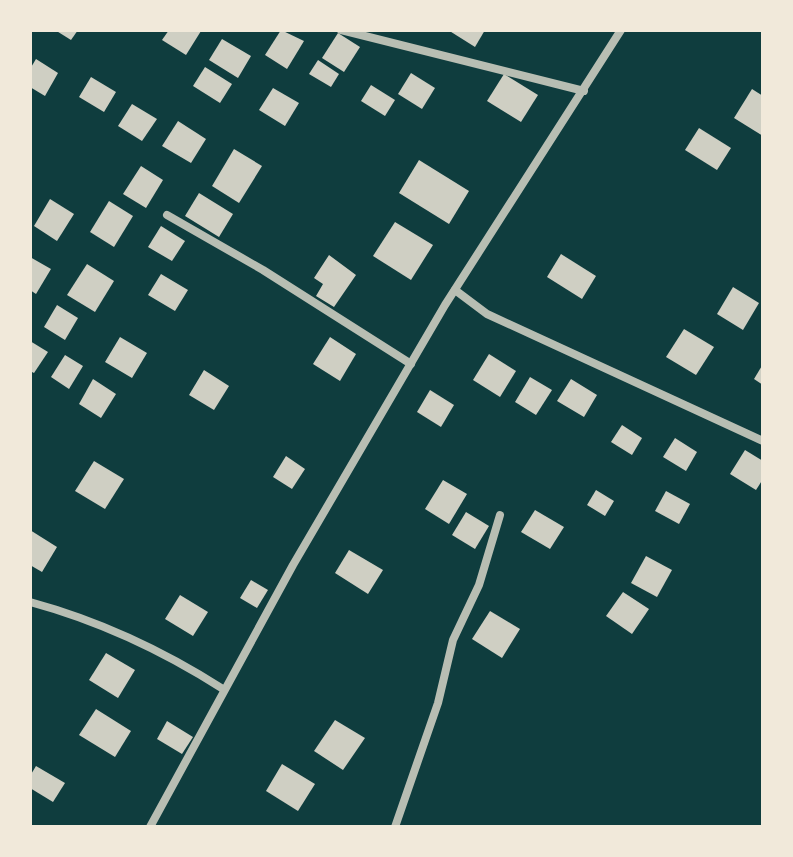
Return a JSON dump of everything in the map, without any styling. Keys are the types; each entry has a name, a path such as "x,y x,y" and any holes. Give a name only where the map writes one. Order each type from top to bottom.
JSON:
{"street":[{"path":"341,30 584,91"},
{"path":"150,827 223,689 411,364 621,30"},
{"path":"167,215 411,364"},
{"path":"455,290 487,314 763,441"},
{"path":"395,827 438,703 453,640 479,585 500,515"},
{"path":"30,602 108,627 179,661 223,689"}],"building":[{"path":"55,30 78,30 71,40"},
{"path":"169,30 201,31 186,55 162,40"},
{"path":"281,30 304,41 287,69 265,55"},
{"path":"448,30 485,30 475,47"},
{"path":"338,33 360,47 344,72 322,58"},
{"path":"222,39 251,56 238,78 209,60"},
{"path":"36,59 58,73 45,96 30,87 30,69"},
{"path":"318,60 339,74 331,87 309,74"},
{"path":"205,67 232,84 220,103 193,86"},
{"path":"411,73 435,88 422,109 398,94"},
{"path":"504,74 538,95 521,122 487,101"},
{"path":"91,77 116,92 104,112 79,97"},
{"path":"371,85 395,100 385,116 361,101"},
{"path":"273,88 299,103 285,126 259,110"},
{"path":"752,89 763,96 763,136 734,118"},
{"path":"132,104 157,119 142,141 118,126"},
{"path":"178,121 206,139 191,163 162,146"},
{"path":"699,128 731,148 717,170 685,150"},
{"path":"234,149 262,166 239,203 212,186"},
{"path":"419,160 469,191 449,224 399,193"},
{"path":"141,166 163,180 146,208 123,194"},
{"path":"199,193 233,214 219,237 185,216"},
{"path":"50,199 74,214 57,241 34,226"},
{"path":"109,201 133,216 114,247 90,232"},
{"path":"395,222 433,245 411,280 373,256"},
{"path":"161,226 185,241 172,261 148,247"},
{"path":"561,254 596,276 582,299 547,277"},
{"path":"329,255 356,275 334,307 316,296 323,284 314,278"},
{"path":"30,257 51,269 36,294 30,290"},
{"path":"87,264 114,281 95,312 67,295"},
{"path":"161,274 188,290 175,311 148,295"},
{"path":"733,287 759,303 743,330 717,314"},
{"path":"57,305 78,318 65,340 44,327"},
{"path":"684,329 714,347 696,375 666,357"},
{"path":"120,337 147,353 132,378 105,362"},
{"path":"330,337 356,354 340,381 313,364"},
{"path":"30,341 48,352 34,373 30,371"},
{"path":"489,354 516,371 500,397 473,380"},
{"path":"65,355 83,366 69,389 51,377"},
{"path":"763,364 763,385 754,379"},
{"path":"204,370 229,386 214,410 189,395"},
{"path":"530,377 552,390 536,415 515,402"},
{"path":"93,379 116,394 101,418 79,404"},
{"path":"571,379 597,395 584,417 557,401"},
{"path":"430,390 454,405 441,427 417,412"},
{"path":"622,425 642,438 632,455 611,442"},
{"path":"675,438 697,452 686,471 663,457"},
{"path":"745,450 763,461 763,479 756,490 730,474"},
{"path":"286,456 305,469 292,489 273,477"},
{"path":"94,461 124,479 105,509 75,491"},
{"path":"443,480 467,494 449,524 425,509"},
{"path":"596,490 614,501 605,516 587,505"},
{"path":"666,491 690,504 679,524 655,511"},
{"path":"535,510 564,527 550,549 521,532"},
{"path":"466,512 489,526 475,549 452,535"},
{"path":"30,530 57,547 42,572 30,565"},
{"path":"349,550 383,570 368,594 335,573"},
{"path":"646,556 672,570 657,597 631,583"},
{"path":"251,580 268,590 257,608 240,598"},
{"path":"623,592 649,609 632,634 606,616"},
{"path":"180,595 208,612 193,636 165,619"},
{"path":"490,611 520,629 502,658 472,639"},
{"path":"106,653 135,670 118,698 89,680"},
{"path":"96,709 131,731 115,757 79,735"},
{"path":"335,720 365,738 343,770 314,751"},
{"path":"167,721 193,737 182,754 157,739"},
{"path":"282,764 315,784 298,811 266,791"},
{"path":"36,766 65,783 53,802 30,788 30,776"}]}
